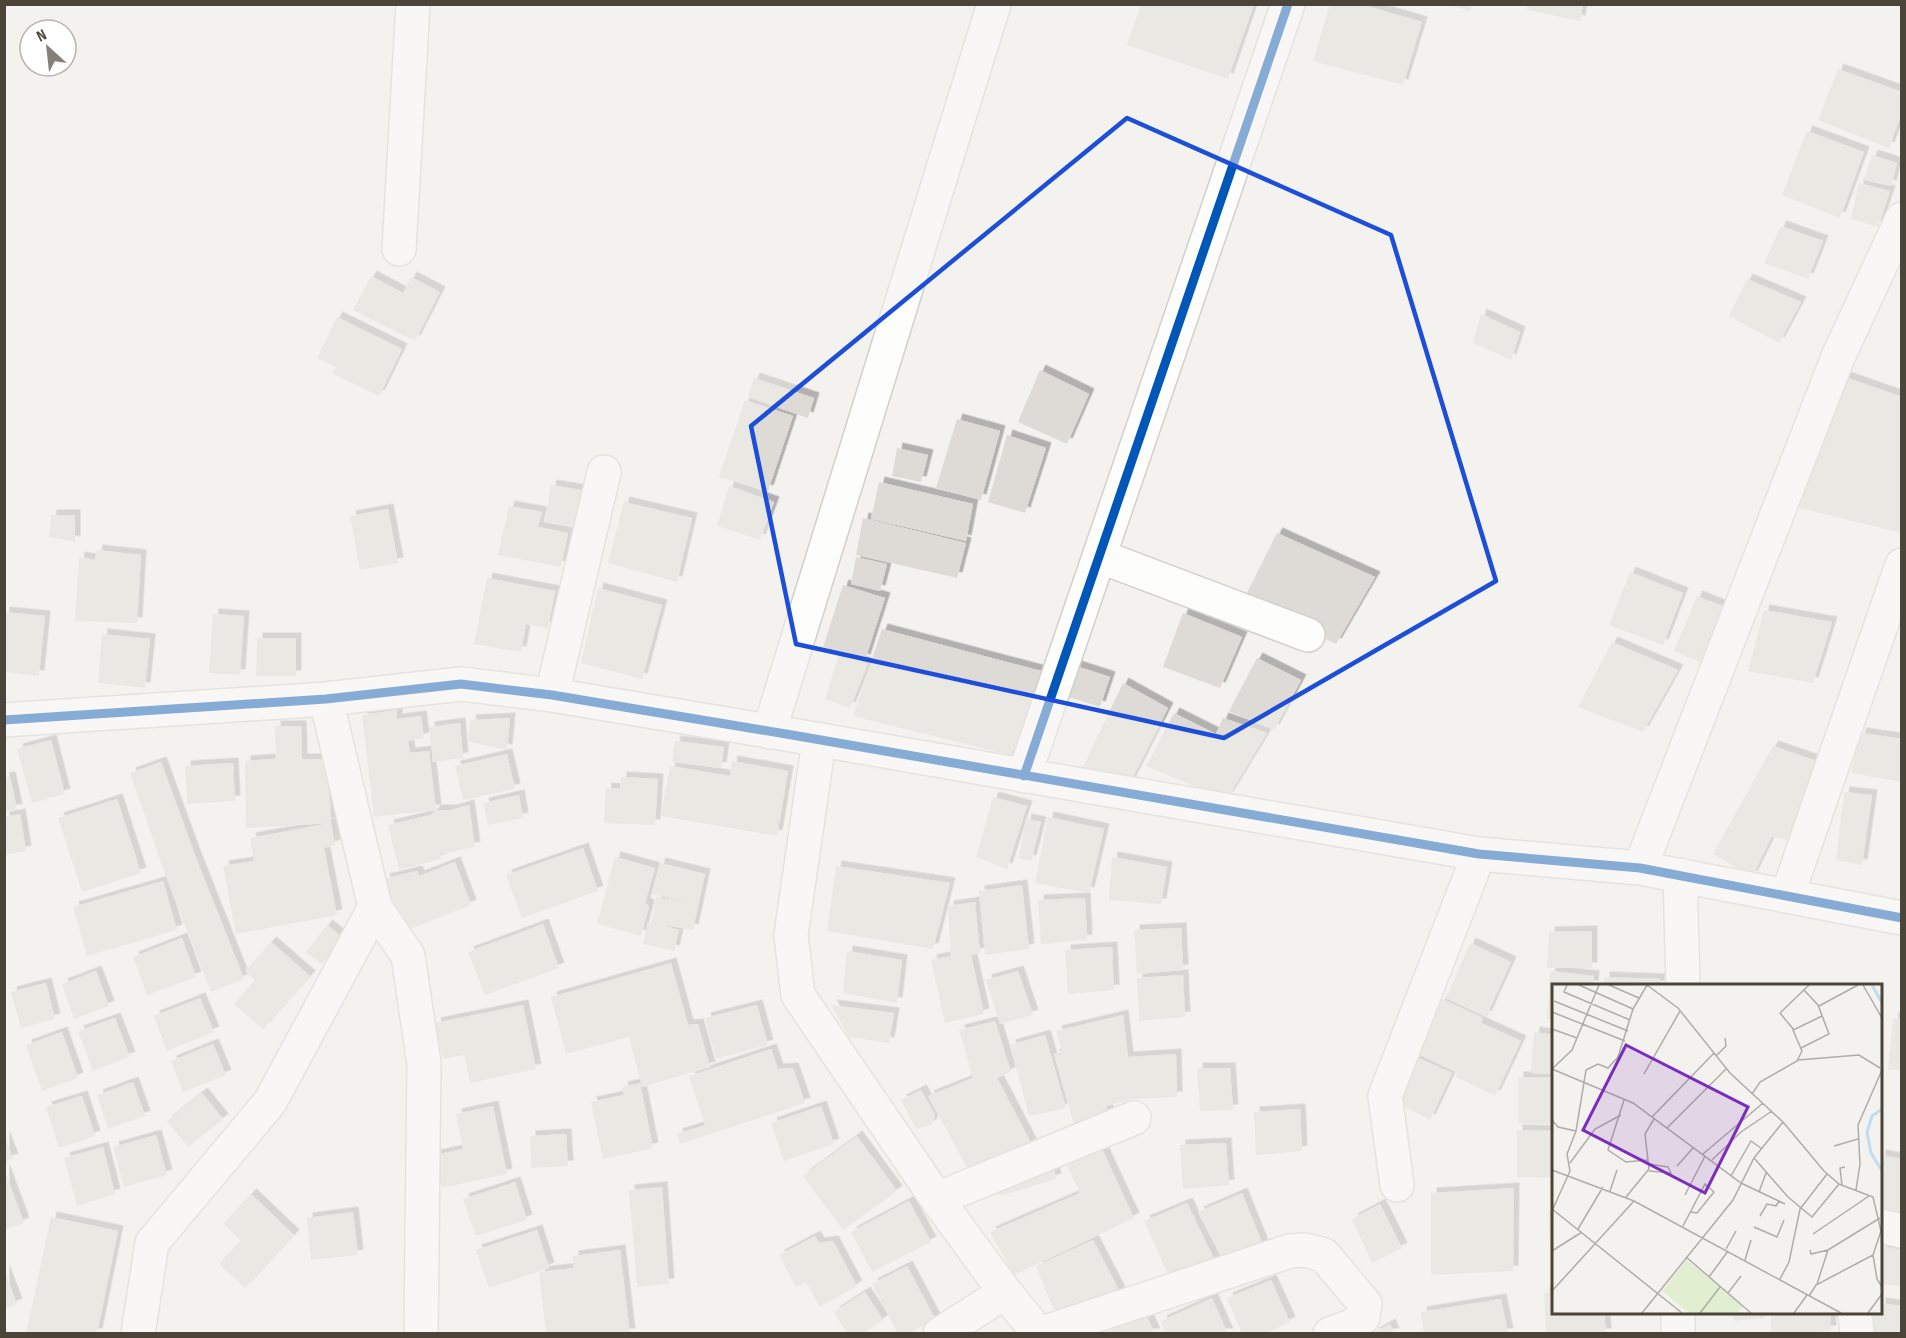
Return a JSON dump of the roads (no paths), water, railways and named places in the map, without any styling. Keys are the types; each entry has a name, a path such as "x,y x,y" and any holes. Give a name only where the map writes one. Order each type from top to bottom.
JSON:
{"street":[{"path":"399,249 413,4"},
{"path":"769,732 994,4"},
{"path":"1024,776 1288,4"},
{"path":"1640,868 1838,357 1902,219"},
{"path":"552,695 604,472"},
{"path":"1100,556 1308,635"},
{"path":"1787,896 1902,565"},
{"path":"4,720 326,699 460,684 552,695 1479,854 1640,868 1902,918"},
{"path":"326,699 375,907 408,956 424,1063 422,1334"},
{"path":"819,741 791,935 798,995 937,1199 1005,1292 1040,1334 1290,1251 1305,1250 1324,1255 1365,1304 1363,1317 1352,1326 1330,1334"},
{"path":"1397,1185 1385,1096 1479,854"},
{"path":"1680,875 1683,984"},
{"path":"138,1334 152,1243 270,1102 375,907"},
{"path":"937,1199 1134,1118"},
{"path":"1882,1226 1902,1231"},
{"path":"940,1334 1005,1292"},
{"path":"1678,1314 1678,1334"},
{"path":"1855,1314 1857,1334"}]}
